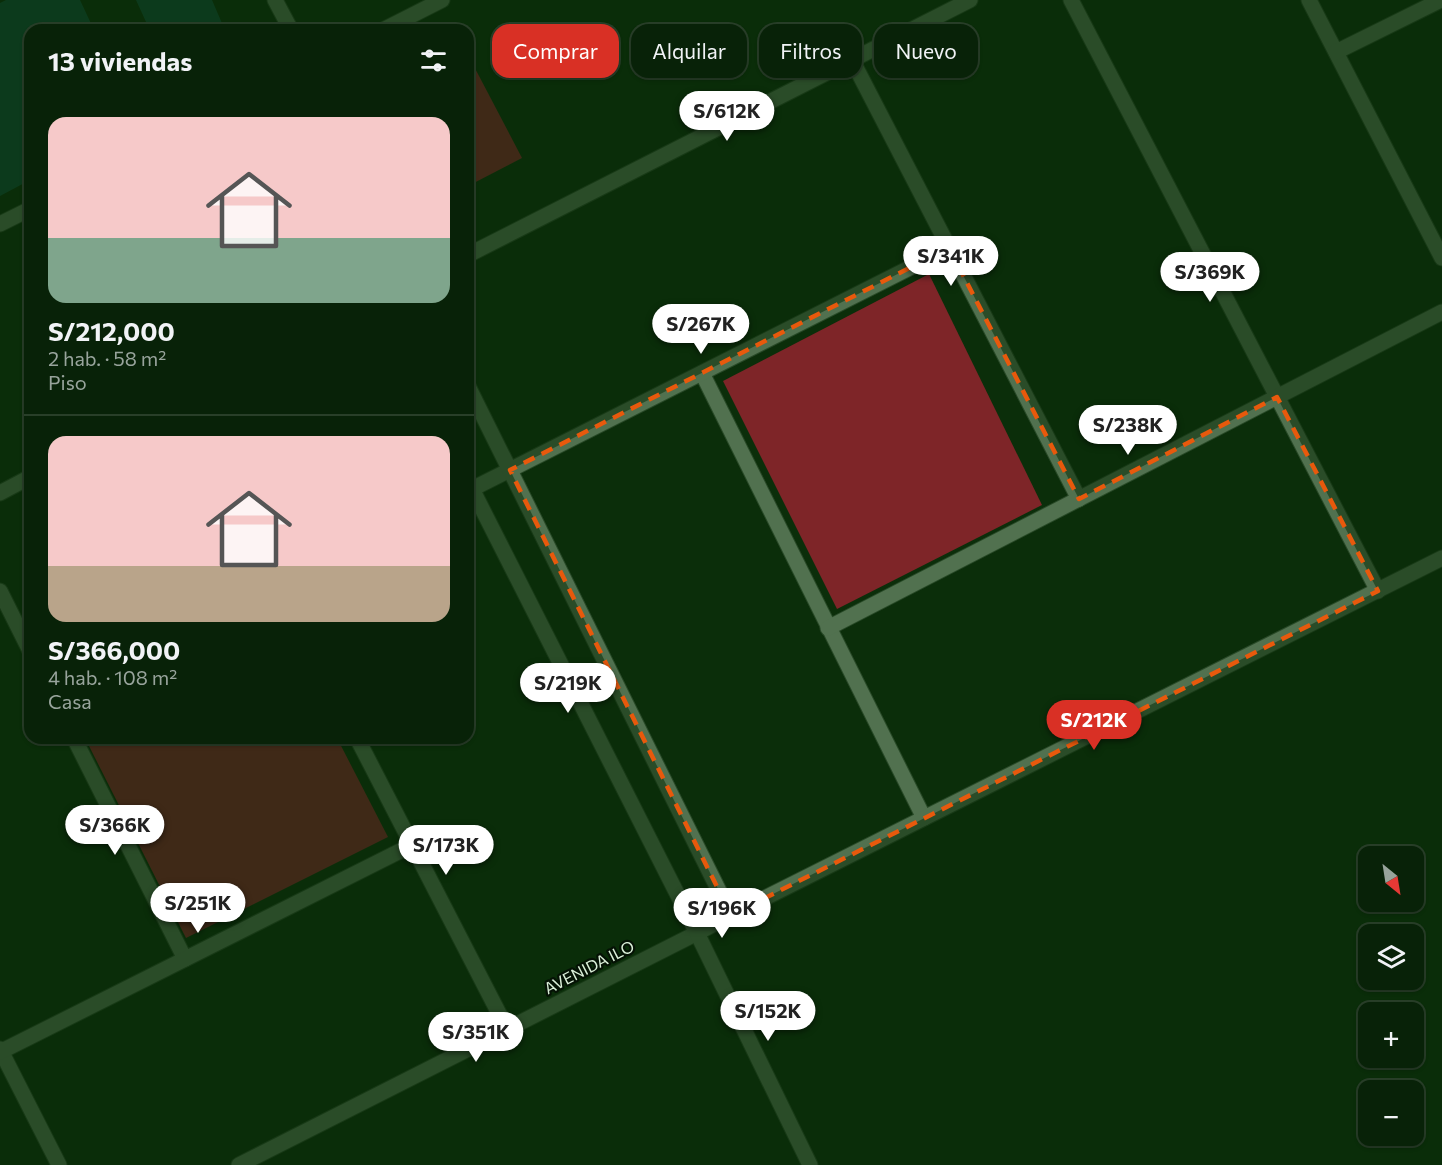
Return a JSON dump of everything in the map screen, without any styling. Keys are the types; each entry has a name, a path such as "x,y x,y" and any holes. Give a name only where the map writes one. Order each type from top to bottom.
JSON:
{"street":[{"path":"275,0 288,24"},
{"path":"396,24 442,0"},
{"path":"862,55 970,0"},
{"path":"1071,0 1378,591"},
{"path":"1309,0 1442,258"},
{"path":"1336,52 1441,0"},
{"path":"474,252 817,78"},
{"path":"861,78 1079,499"},
{"path":"0,224 24,212"},
{"path":"474,485 510,470 949,248"},
{"path":"828,628 1442,312"},
{"path":"702,373 924,818"},
{"path":"474,398 731,915"},
{"path":"0,493 24,480"},
{"path":"474,497 697,933 810,1165"},
{"name":"AVENIDA ILO","path":"239,1165 1442,558"},
{"path":"0,591 24,639"},
{"path":"77,744 185,959"},
{"path":"360,744 507,1029"},
{"path":"59,1165 0,1051 412,845"}],"highlighted area":[{"path":"949,248 1079,499 1277,397 1378,591 731,915 510,470"}],"shaded area":[{"path":"474,66 522,158 474,183"},
{"path":"929,274 1042,505 837,609 723,381"},
{"path":"88,744 340,744 388,837 186,938"}],"building":[{"path":"6,0 80,0 91,24 24,24 24,183 0,196 0,3"},
{"path":"136,0 212,0 222,24 147,24"}]}
